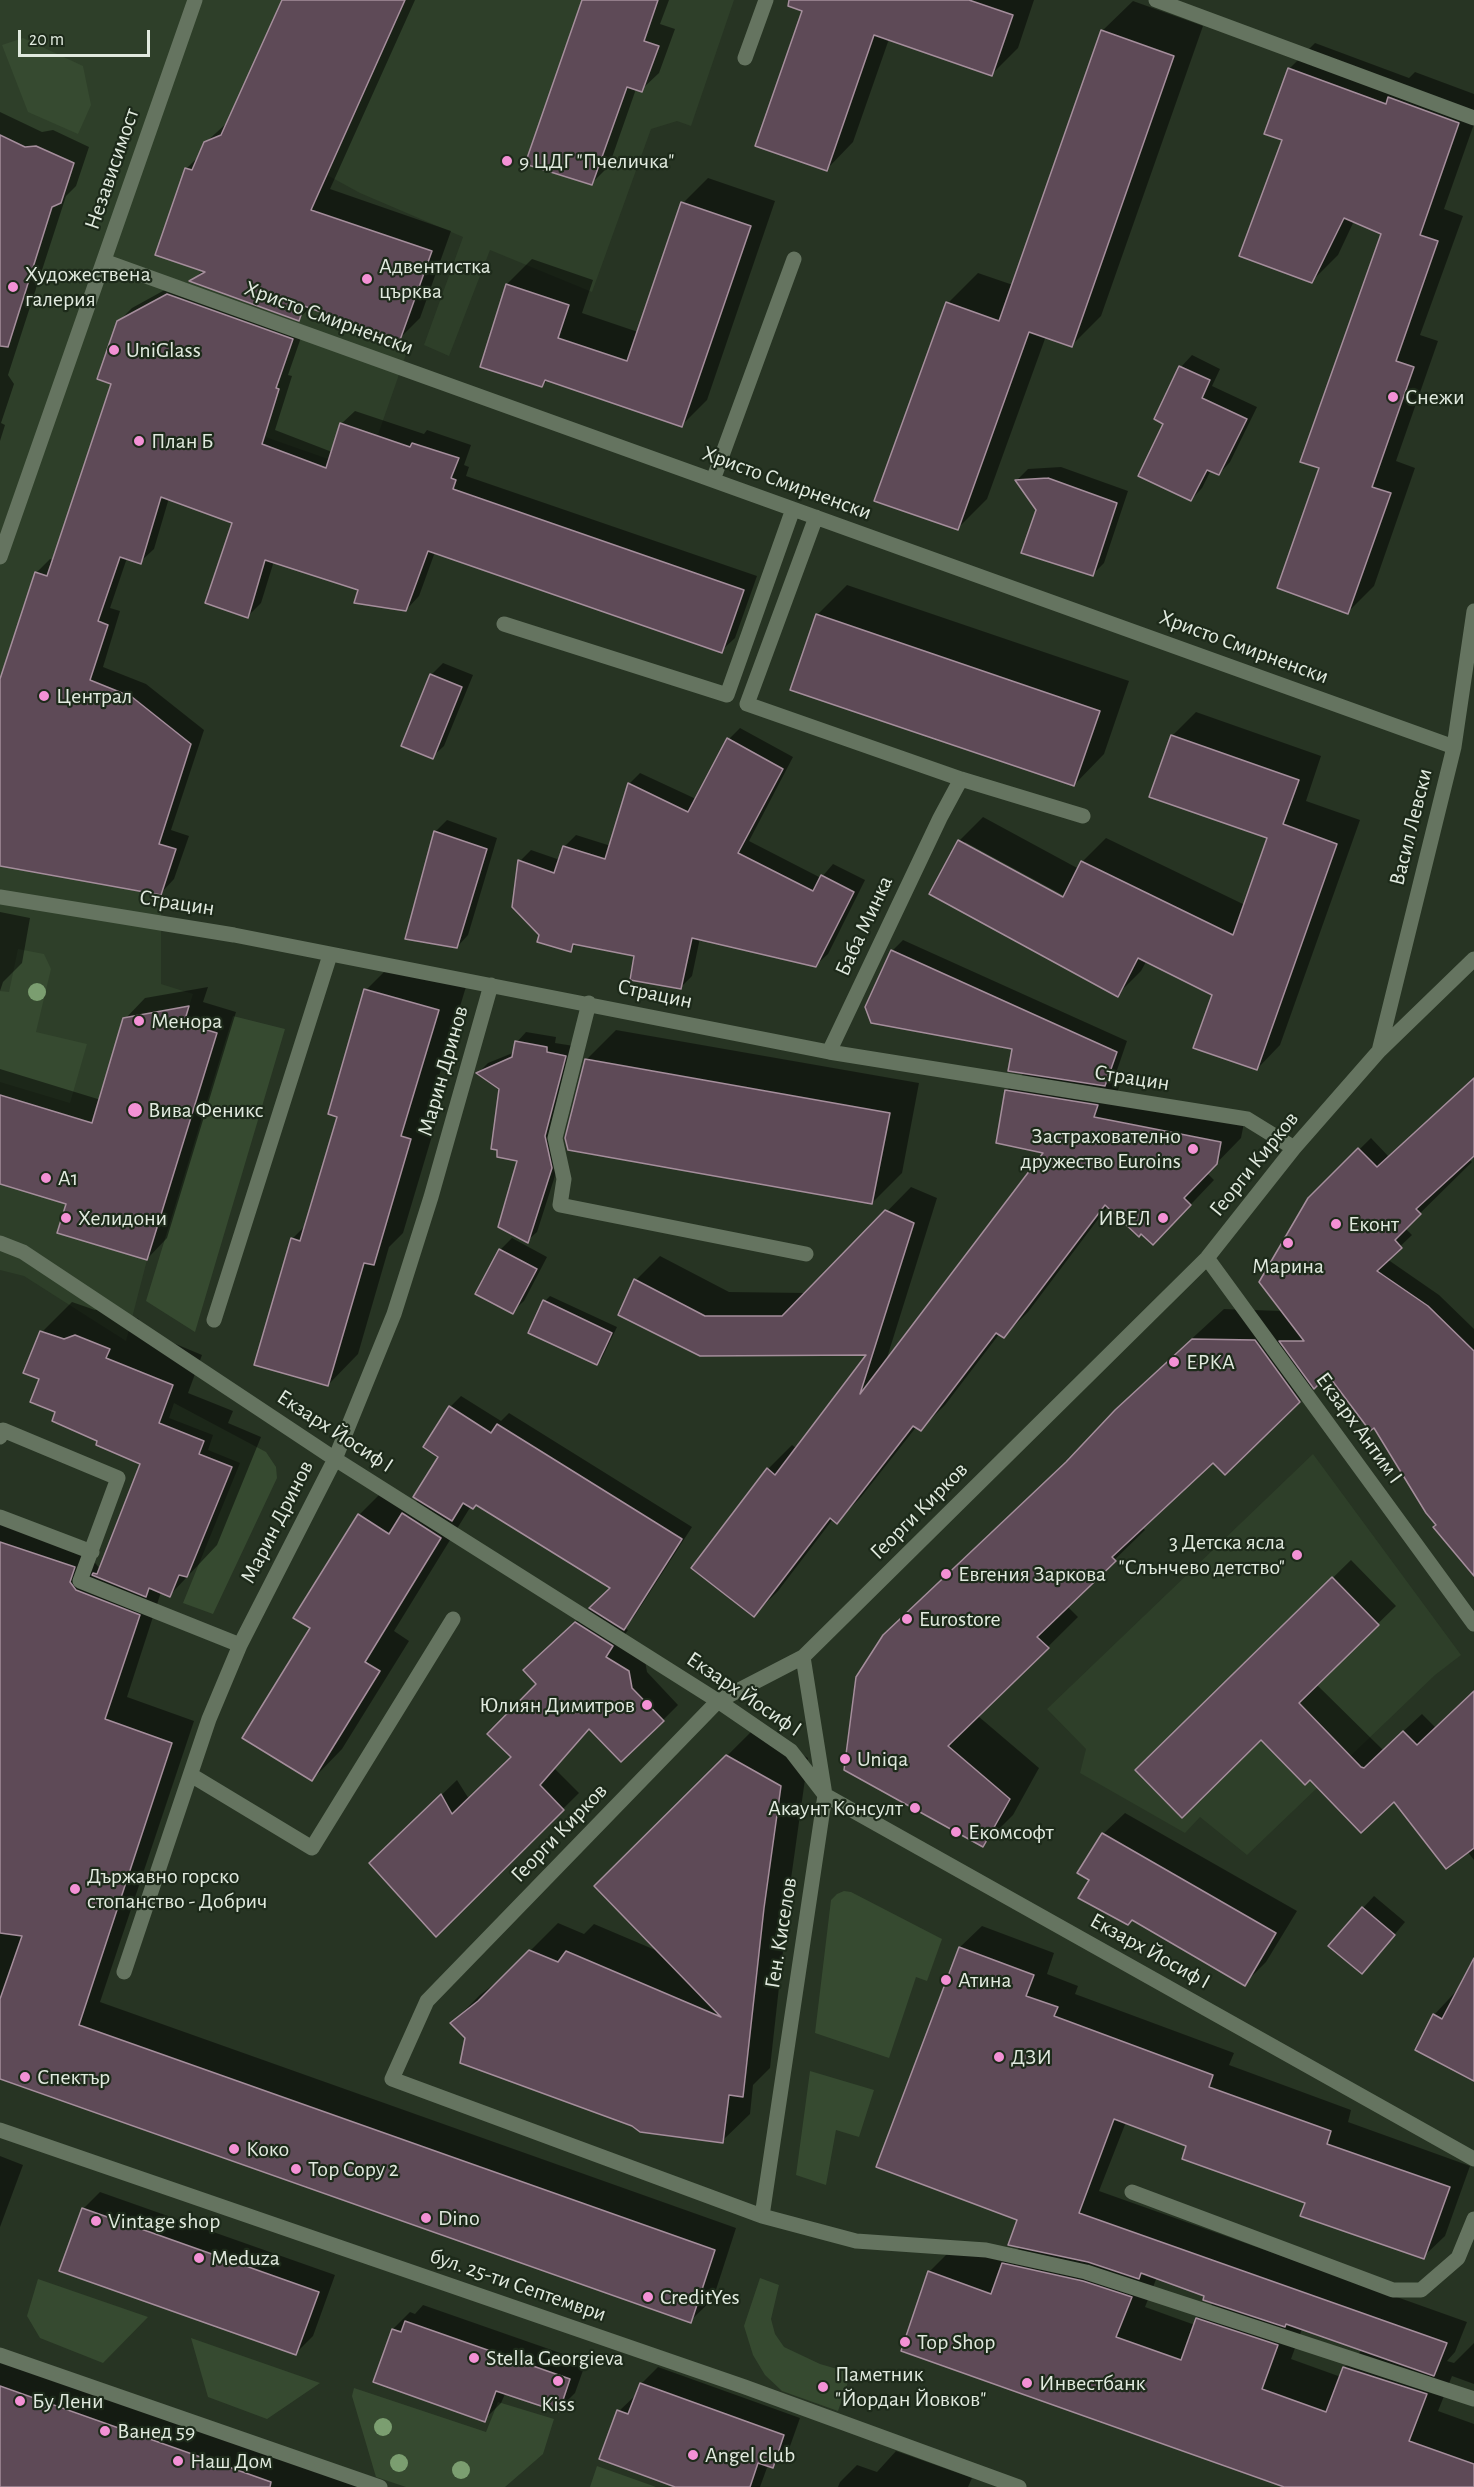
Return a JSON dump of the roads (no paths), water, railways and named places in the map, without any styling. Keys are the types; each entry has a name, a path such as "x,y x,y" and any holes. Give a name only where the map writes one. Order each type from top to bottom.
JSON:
{"street":[{"name":"Независимост","path":"0,557 195,0"},
{"path":"745,58 766,0"},
{"path":"1156,0 1474,118"},
{"path":"713,480 794,259"},
{"name":"Христо Смирненски","path":"104,261 1454,747"},
{"path":"504,624 727,695 793,508"},
{"path":"816,517 747,704 961,779 1083,816"},
{"name":"Васил Левски","path":"1379,1051 1454,747 1474,611"},
{"name":"Баба Минка","path":"829,1052 940,818 961,779"},
{"name":"Страцин","path":"0,897 234,935 829,1052 1247,1119 1294,1148"},
{"path":"214,1320 330,955"},
{"name":"Георги Кирков","path":"762,2216 392,2079 427,2001 718,1701 803,1657 1207,1258 1294,1148 1379,1051 1474,959"},
{"name":"Марин Дринов","path":"124,1972 209,1719 240,1645 335,1459 394,1314 431,1197 490,985"},
{"path":"589,1003 555,1138 564,1179 560,1205 807,1254"},
{"name":"Екзарх Йосиф I","path":"0,1243 23,1252 335,1459 718,1701 791,1751 825,1795 1474,2159"},
{"name":"Екзарх Антим I","path":"1207,1258 1474,1624"},
{"path":"0,1437 3,1430 118,1478 80,1581 240,1645"},
{"path":"0,1517 92,1552"},
{"path":"191,1775 312,1848 453,1619"},
{"name":"Ген. Киселов","path":"762,2216 825,1795 803,1657"},
{"name":"бул. 25-ти Септември","path":"0,2130 745,2387 1019,2487"},
{"path":"1132,2192 1393,2290 1421,2290 1458,2258 1474,2219"},
{"path":"762,2216 856,2241 987,2250 1086,2272 1474,2399"},
{"path":"0,2355 380,2487"}],"place":[{"name":"9 ЦДГ \"Пчеличка\"","path":"507,161"},
{"name":"Адвентистка църква","path":"367,279"},
{"name":"Художествена галерия","path":"13,287"},
{"name":"UniGlass","path":"114,350"},
{"name":"Снежи","path":"1393,397"},
{"name":"План Б","path":"139,441"},
{"name":"Централ","path":"44,696"},
{"name":"Менора","path":"139,1021"},
{"name":"Вива Феникс","path":"135,1110"},
{"name":"Застрахователно дружество Euroins","path":"1193,1149"},
{"name":"A1","path":"46,1178"},
{"name":"Хелидони","path":"66,1218"},
{"name":"ИВЕЛ","path":"1163,1218"},
{"name":"Еконт","path":"1336,1224"},
{"name":"Марина","path":"1288,1243"},
{"name":"ЕРКА","path":"1174,1362"},
{"name":"3 Детска ясла \"Слънчево детство\"","path":"1297,1555"},
{"name":"Евгения Заркова","path":"946,1574"},
{"name":"Eurostore","path":"907,1619"},
{"name":"Юлиян Димитров","path":"647,1705"},
{"name":"Uniqa","path":"845,1759"},
{"name":"Акаунт Консулт","path":"915,1808"},
{"name":"Екомсофт","path":"956,1832"},
{"name":"Държавно горско стопанство - Добрич","path":"75,1889"},
{"name":"Атина","path":"946,1980"},
{"name":"ДЗИ","path":"999,2057"},
{"name":"Спектър","path":"25,2077"},
{"name":"Коко","path":"234,2149"},
{"name":"Top Copy 2","path":"296,2169"},
{"name":"Dino","path":"426,2218"},
{"name":"Vintage shop","path":"96,2221"},
{"name":"Meduza","path":"199,2258"},
{"name":"CreditYes","path":"648,2297"},
{"name":"Top Shop","path":"905,2342"},
{"name":"Stella Georgieva","path":"474,2358"},
{"name":"Kiss","path":"558,2381"},
{"name":"Инвестбанк","path":"1027,2383"},
{"name":"Паметник \"Йордан Йовков\"","path":"823,2387"},
{"name":"Бу Лени","path":"20,2401"},
{"name":"Ванед 59","path":"105,2431"},
{"name":"Angel club","path":"693,2455"},
{"name":"Наш Дом","path":"178,2461"}]}
